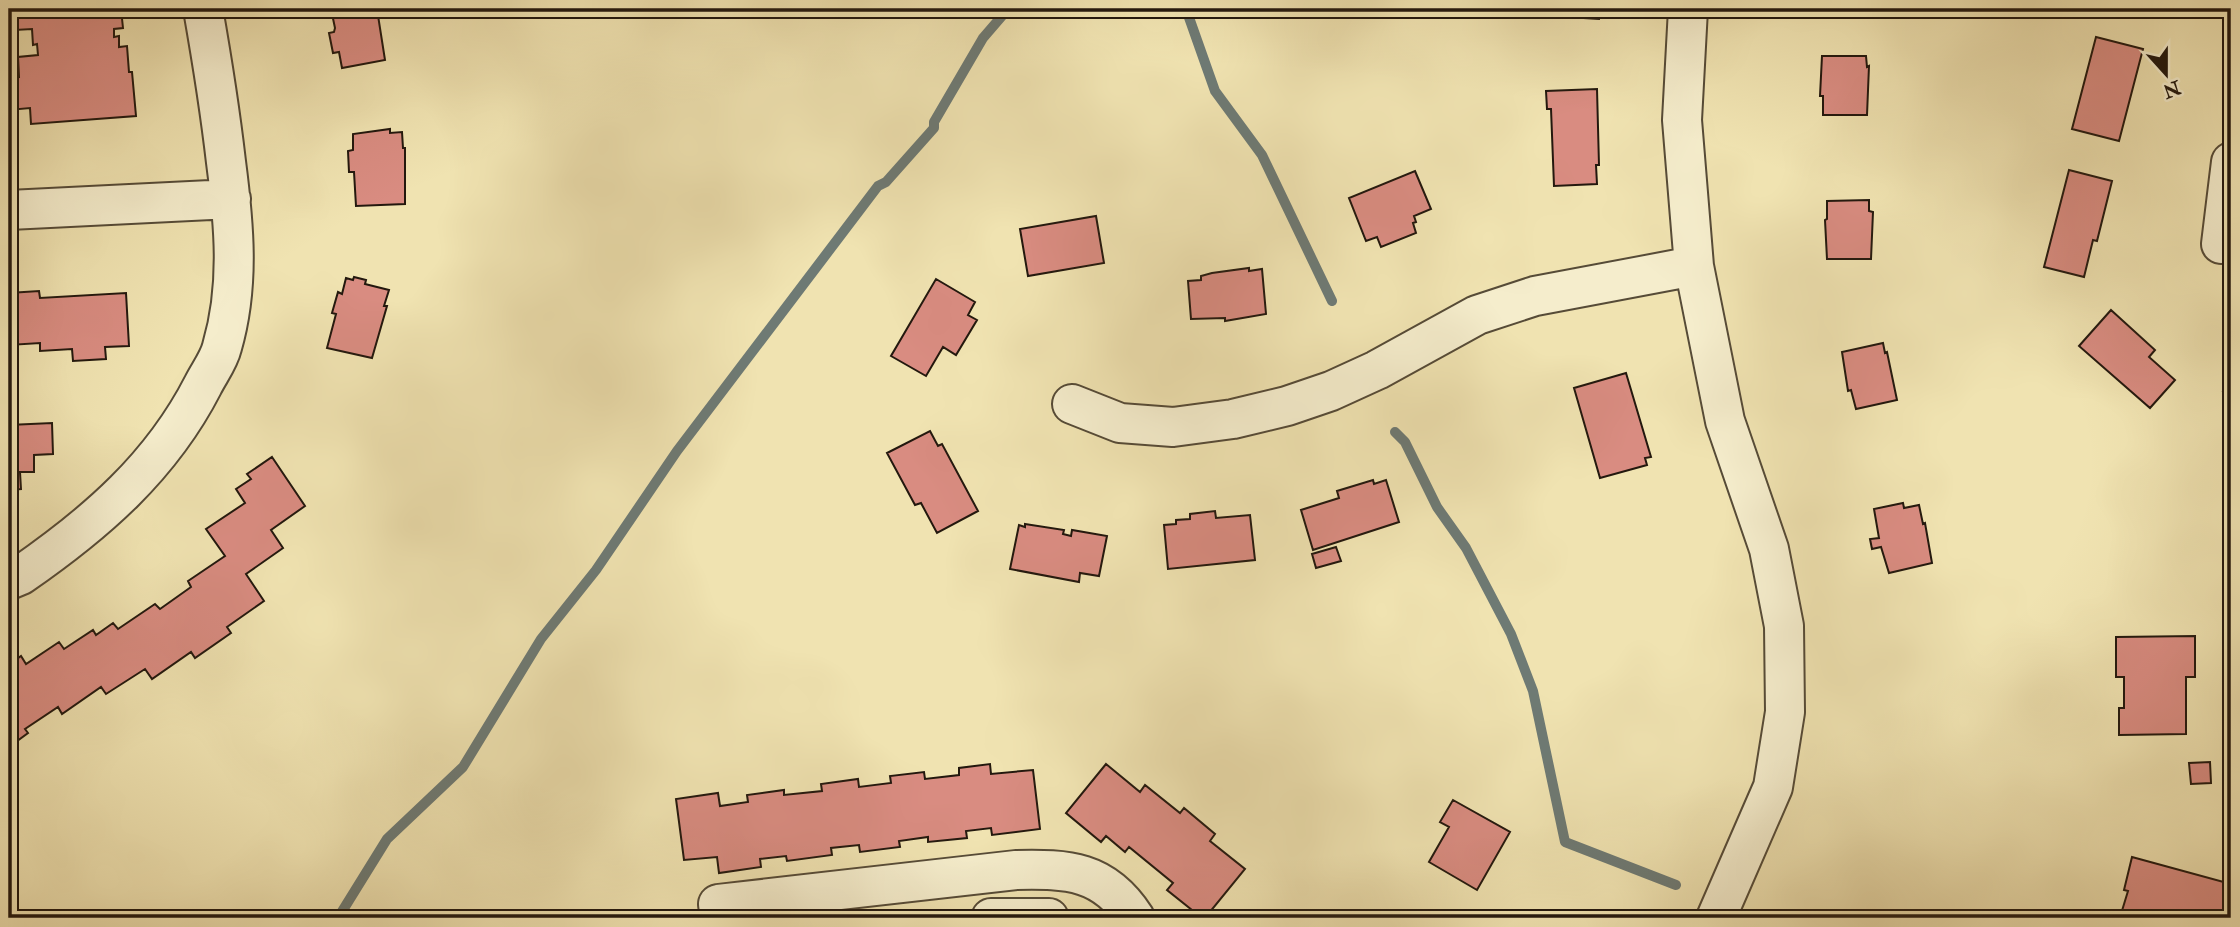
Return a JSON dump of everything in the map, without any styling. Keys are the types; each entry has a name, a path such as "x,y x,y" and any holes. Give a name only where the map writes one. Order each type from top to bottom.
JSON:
{"street":[{"path":"9,580 22,575 89,525 133,484 185,420 222,348 235,273 231,199 219,102 203,9"},
{"path":"1688,9 1682,120 1694,266 1724,421 1769,549 1784,626 1785,712 1773,787 1716,918"},
{"path":"2221,244 2231,162"},
{"path":"9,210 231,199"},
{"path":"1072,404 1120,423 1173,426 1233,419 1287,407 1331,391 1377,370 1477,315 1535,296 1694,266"},
{"path":"991,918 1047,917 1050,869"},
{"path":"720,918 718,904 1016,870 1050,869 1087,875 1102,883 1116,894 1135,918"}],"building":[{"path":"14,9 121,9 123,28 114,29 114,37 119,36 119,47 127,46 136,116 31,124 30,108 9,110 9,78 19,77 18,57 38,55 37,44 33,45 32,29 15,30"},
{"path":"331,9 377,9 385,60 342,68 339,52 333,53 329,33 334,32 335,28"},
{"path":"1552,9 1600,9 1599,19 1551,16"},
{"path":"2096,37 2143,49 2119,141 2072,129"},
{"path":"1822,56 1866,56 1867,67 1869,66 1867,115 1823,115 1823,96 1820,96"},
{"path":"1597,89 1597,184 1554,186 1551,109 1547,109 1546,91"},
{"path":"390,129 390,133 402,132 405,148 405,204 356,206 354,172 349,172 348,151 353,150 353,134"},
{"path":"2069,170 2112,181 2097,241 2093,240 2084,277 2044,267"},
{"path":"1415,171 1431,209 1414,216 1416,233 1381,247 1377,237 1366,241 1349,198"},
{"path":"1869,200 1869,211 1873,212 1871,259 1827,259 1827,201"},
{"path":"1096,216 1104,263 1028,276 1020,229"},
{"path":"1249,268 1249,271 1262,269 1266,314 1225,321 1225,318 1191,319 1188,281 1201,280 1201,276 1212,273"},
{"path":"354,277 366,280 365,284 389,290 372,358 327,348 336,314 332,313 338,292 342,294 346,278 353,280"},
{"path":"936,279 975,302 968,315 977,320 956,355 943,347 926,376 891,356"},
{"path":"39,291 40,298 126,293 129,346 105,347 106,359 73,361 72,349 40,351 40,343 9,345 9,293"},
{"path":"2111,310 2155,350 2149,357 2175,380 2150,408 2079,346"},
{"path":"1883,343 1897,400 1856,409 1851,390 1848,391 1842,352"},
{"path":"1626,373 1651,457 1645,458 1647,465 1600,478 1574,388"},
{"path":"2231,390 2231,418 2223,392"},
{"path":"52,423 53,454 34,455 34,472 20,472 21,489 9,490 9,425"},
{"path":"930,431 938,446 942,444 978,511 937,533 921,503 915,505 887,453"},
{"path":"272,457 305,506 271,530 283,548 246,574 264,601 227,627 231,633 195,658 191,652 152,679 145,669 106,694 101,687 62,714 58,707 25,729 28,733 9,747 9,665 21,656 26,664 59,642 64,649 93,630 96,635 113,623 118,629 155,604 160,609 191,587 188,581 225,556 206,529 245,503 236,489 251,479 247,474"},
{"path":"1373,480 1374,484 1386,480 1399,522 1313,550 1301,510 1339,498 1337,491"},
{"path":"1903,503 1904,508 1919,505 1932,563 1889,573 1881,547 1872,549 1870,539 1879,538 1874,509"},
{"path":"1215,511 1216,518 1250,515 1255,560 1168,569 1164,525 1176,524 1176,520 1190,519 1190,514"},
{"path":"1025,524 1064,530 1063,534 1071,536 1072,530 1107,536 1099,576 1080,573 1079,582 1010,569 1019,525 1025,527"},
{"path":"1336,547 1341,561 1316,568 1312,554"},
{"path":"2195,636 2195,677 2186,677 2186,734 2119,735 2119,708 2124,708 2124,677 2116,677 2116,637"},
{"path":"2210,762 2211,783 2191,784 2189,763"},
{"path":"990,764 991,774 1033,770 1040,829 992,835 991,828 966,831 967,838 928,842 928,837 899,841 900,847 860,852 859,845 831,848 832,855 787,861 786,856 760,859 761,867 719,873 717,857 684,860 676,799 718,793 720,806 748,802 747,795 784,790 784,795 822,791 821,784 858,779 859,787 891,783 890,776 924,772 925,779 959,775 959,768"},
{"path":"1106,764 1140,792 1145,785 1180,813 1184,808 1215,834 1210,841 1245,869 1205,918 1167,890 1173,883 1129,847 1125,852 1106,836 1101,842 1066,813"},
{"path":"1453,800 1510,832 1477,890 1429,862 1449,827 1440,822"},
{"path":"2132,857 2231,884 2229,918 2138,918 2121,914 2128,891 2124,890"}],"waterway":[{"path":"338,918 387,839 463,767 541,639 596,570 677,451 878,186 886,182 934,128 934,122 983,38 1008,9"},
{"path":"1186,9 1215,91 1262,155 1332,301"},
{"path":"1395,432 1405,442 1437,507 1466,548 1511,634 1533,691 1565,842 1676,885"}]}
